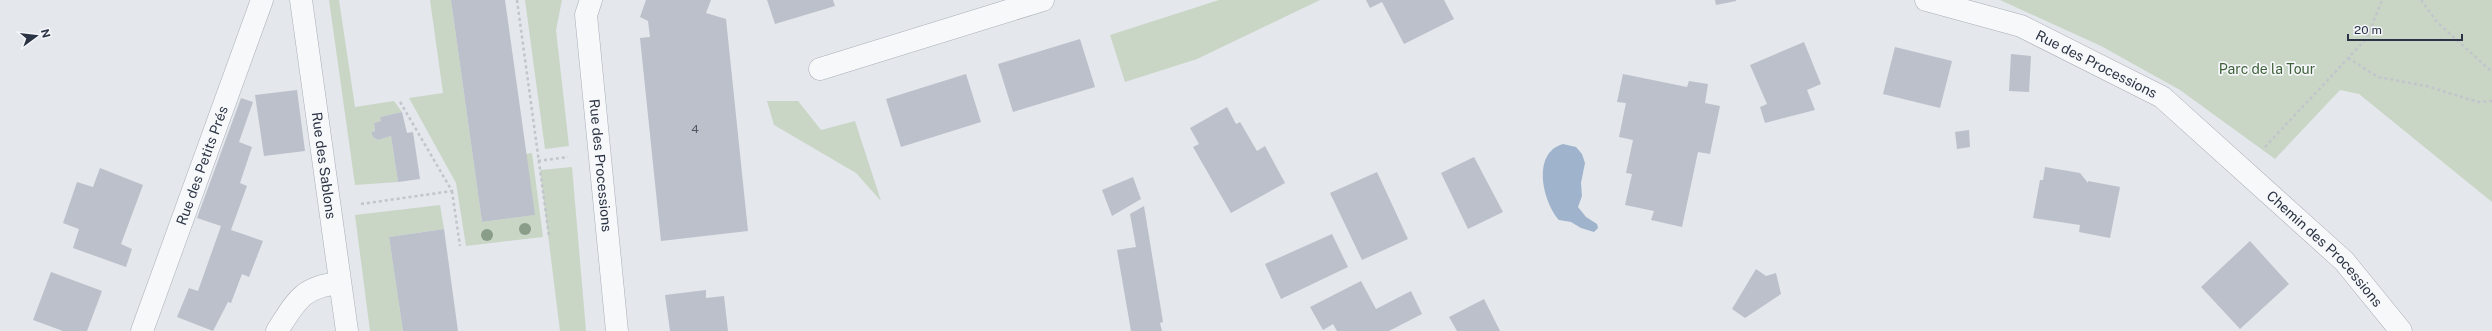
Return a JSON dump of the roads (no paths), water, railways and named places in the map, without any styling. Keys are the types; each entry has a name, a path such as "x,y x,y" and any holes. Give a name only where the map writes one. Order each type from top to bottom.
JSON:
{"street":[{"name":"Rue des Petits Prés","path":"142,331 262,0"},
{"name":"Rue des Sablons","path":"301,0 339,283 347,331"},
{"name":"Rue des Processions","path":"591,0 586,14 616,331"},
{"path":"820,68 1043,0"},
{"name":"Rue des Processions","path":"1926,0 2021,26 2162,97 2243,170"},
{"name":"Chemin des Processions","path":"2243,170 2344,261 2401,331"},
{"path":"277,331 300,296 326,284 339,283"}],"water":[{"path":"1563,144 1576,147 1582,154 1585,163 1581,183 1582,196 1578,207 1586,217 1597,224 1598,228 1594,232 1581,228 1571,222 1559,220 1548,202 1543,179 1543,167 1547,157 1553,149"}],"park label":[{"name":"Parc de la Tour","path":"2267,69"}]}
